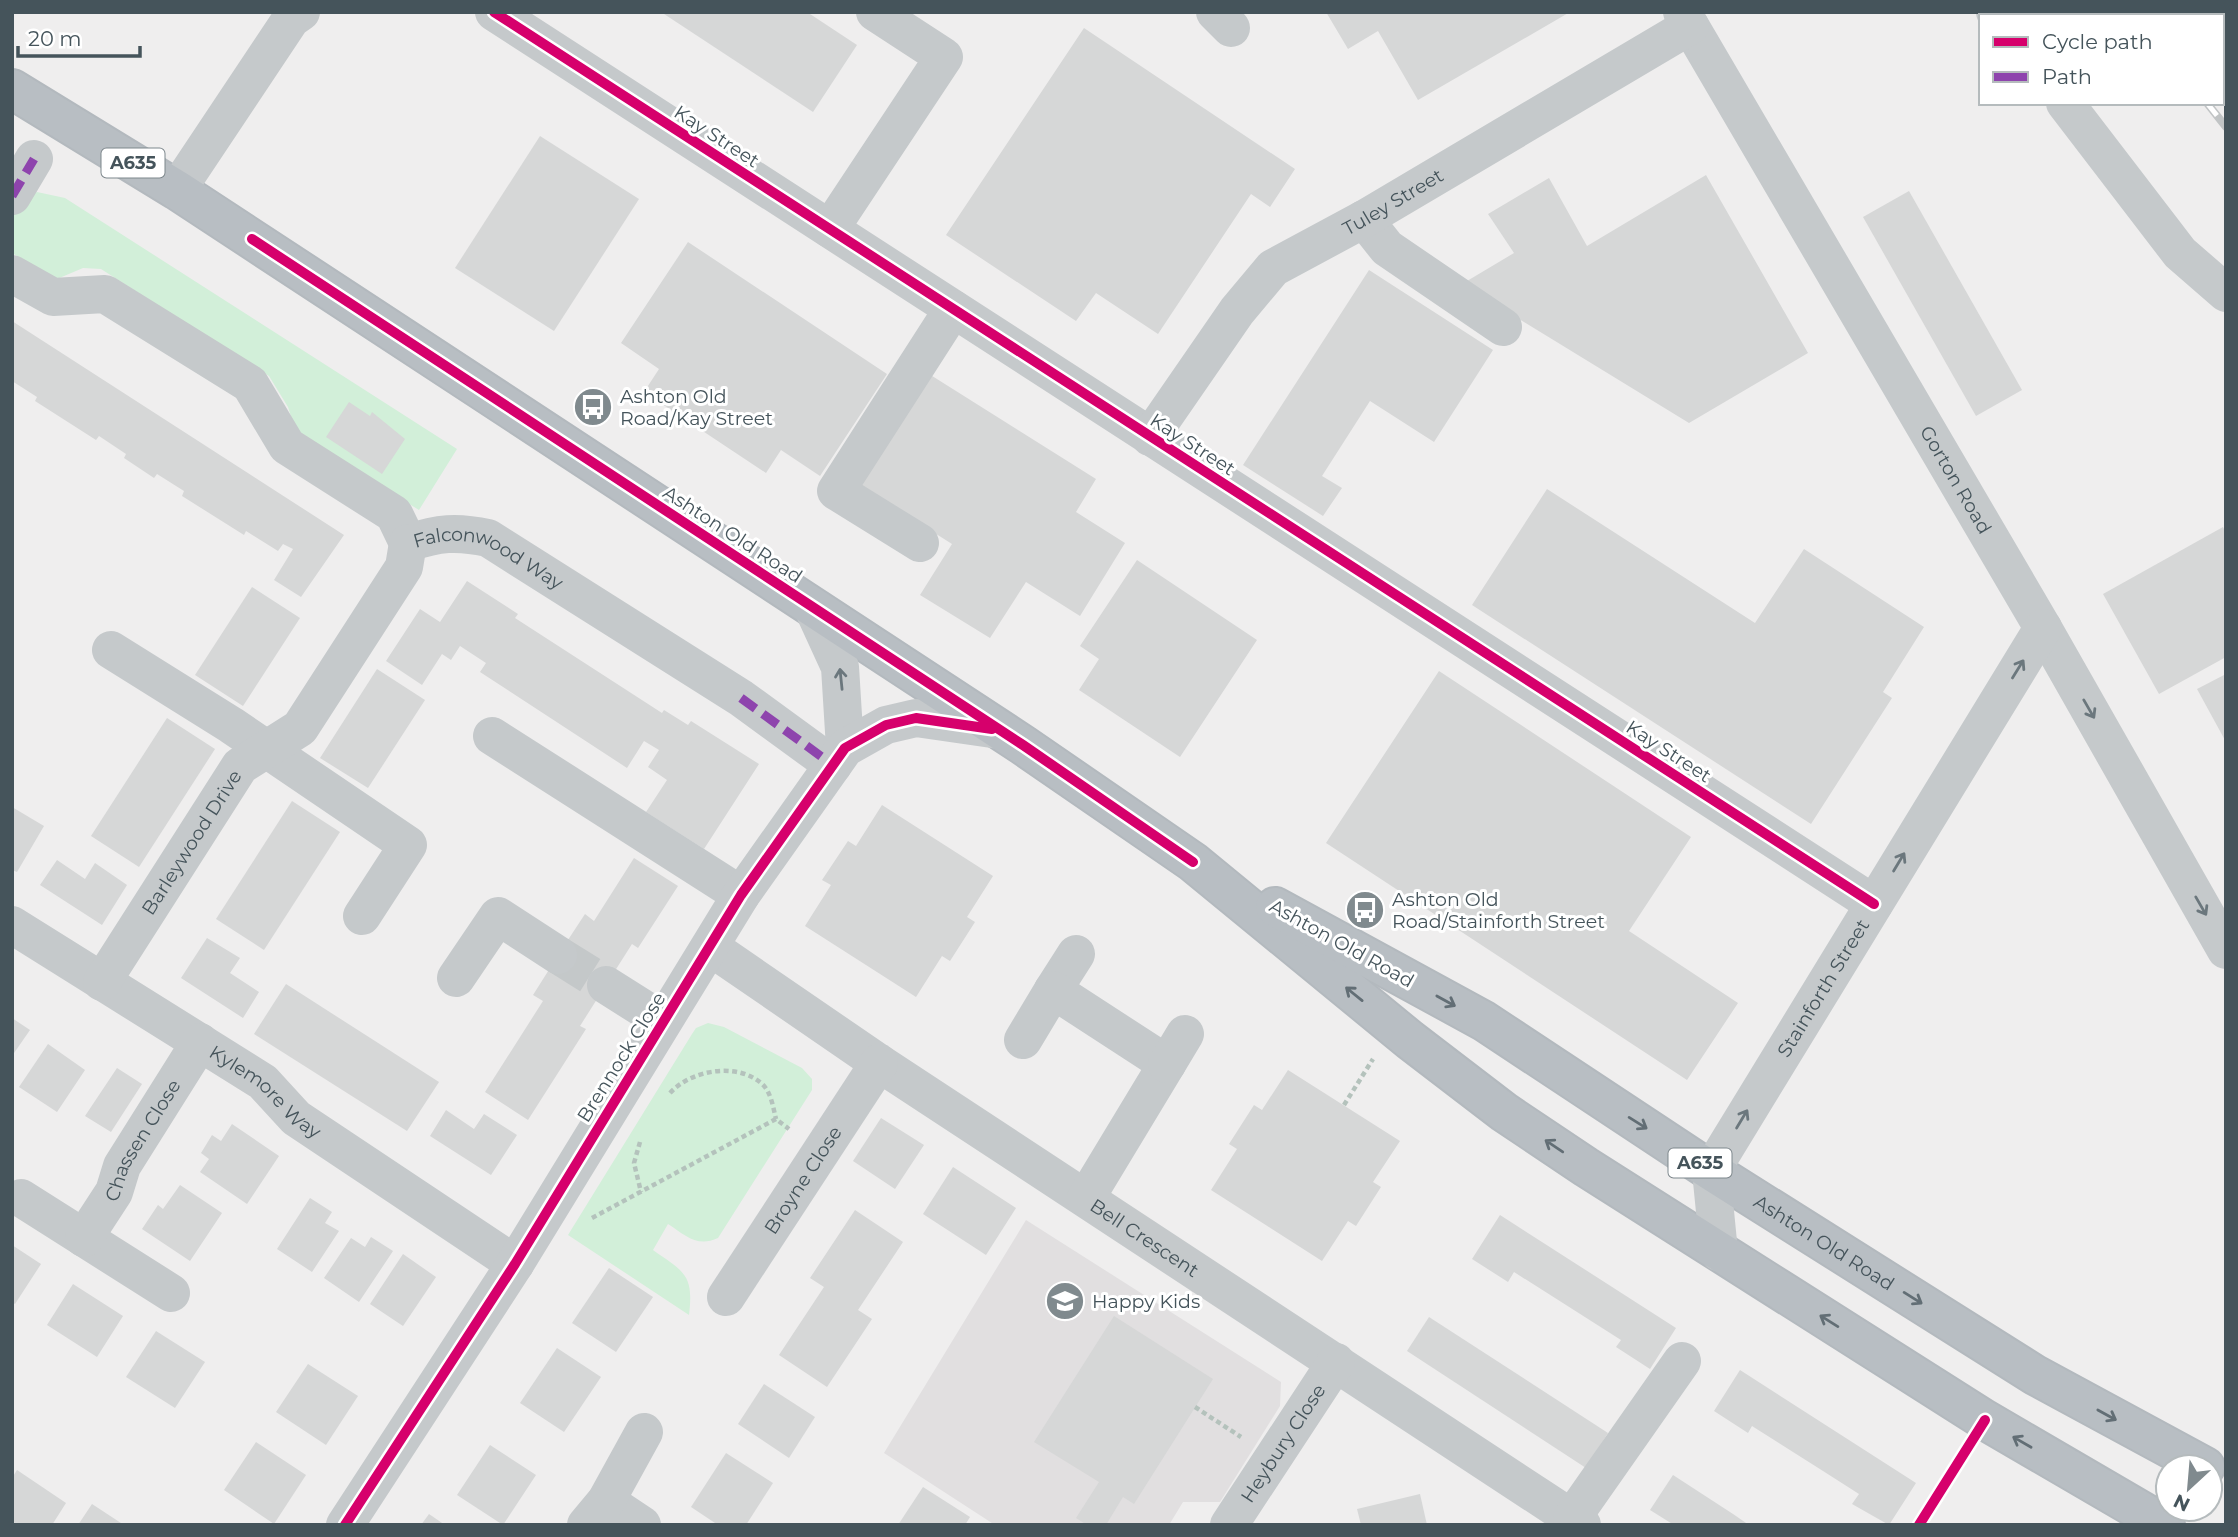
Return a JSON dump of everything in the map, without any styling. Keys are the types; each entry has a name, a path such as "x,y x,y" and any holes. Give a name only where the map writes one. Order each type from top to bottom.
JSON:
{"highway":[{"name":"Ashton Old Road","path":"12,89 177,190 999,730 1193,862 1393,1026 1503,1112 1985,1420 2165,1525"},
{"name":"Ashton Old Road","path":"1193,862 1484,1021 1711,1171 2035,1375 2179,1453"}],"street":[{"path":"177,190 291,19 301,12"},
{"name":"Kay Street","path":"494,12 1874,904"},
{"path":"830,229 944,57 875,12"},
{"name":"Tuley Street","path":"1150,437 1237,311 1273,268 1364,219 1686,19"},
{"name":"Gorton Road","path":"1686,19 2043,628 2226,950"},
{"path":"2067,105 2180,253 2226,293"},
{"path":"12,196 34,159"},
{"path":"1364,219 1387,248 1503,327"},
{"name":"Falconwood Way","path":"12,274 53,297 105,294 250,384 288,446 394,514 408,543 432,535 459,532 488,538 741,698 839,756"},
{"path":"920,543 836,491 953,309"},
{"name":"Barleywood Drive","path":"102,982 240,766 300,728 404,567 408,543"},
{"path":"813,608 840,667 839,756"},
{"name":"Stainforth Street","path":"1711,1171 2043,628"},
{"path":"111,650 408,845 362,916"},
{"name":"Brennock Close","path":"345,1525 515,1264 741,895 839,756 886,725 916,718 999,730"},
{"path":"492,736 741,895"},
{"path":"456,978 498,916 558,955"},
{"name":"Kylemore Way","path":"12,925 263,1082 296,1118 515,1264"},
{"name":"Bell Crescent","path":"710,947 879,1063 1336,1362 1556,1517"},
{"path":"1023,1040 1076,954"},
{"path":"606,985 663,1021"},
{"path":"1054,990 1176,1049 1086,1198"},
{"name":"Chassen Close","path":"84,1238 114,1192 122,1166 200,1042"},
{"name":"Broyne Close","path":"726,1297 879,1063"},
{"path":"1711,1171 1719,1252"},
{"path":"21,1198 171,1293"},
{"path":"1556,1517 1682,1361"},
{"name":"Heybury Close","path":"1229,1525 1336,1362"},
{"path":"642,1525 596,1513 644,1432"}],"path":[{"path":"1344,1105 1376,1053"},
{"path":"665,1099 691,1078 717,1071 741,1072 763,1084 776,1119 822,1151"},
{"path":"582,1224 776,1119"},
{"path":"641,1192 635,1163 643,1130"},
{"path":"1195,1407 1273,1458"}],"shaded area":[{"name":"Happy Kids","path":"1026,1220 1281,1382 1280,1406 1220,1502 1183,1502 1169,1525 995,1525 884,1453"}],"green space":[{"path":"37,192 65,198 457,449 419,510 297,435 288,407 269,376 101,269 83,268 57,279 12,253 12,215 27,198"},
{"path":"708,1023 724,1027 802,1068 812,1079 812,1090 718,1238 697,1241 668,1224 653,1250 679,1269 688,1282 689,1315 568,1235 692,1034 696,1028"}],"building":[{"path":"661,12 807,12 857,45 813,112"},
{"path":"1326,12 1570,12 1418,100 1378,31 1348,49"},
{"path":"1084,28 1295,169 1270,207 1251,194 1158,334 1096,293 1076,321 946,235"},
{"path":"540,136 639,199 554,331 455,268"},
{"path":"1706,175 1808,353 1689,423 1462,284 1514,253 1488,214 1549,178 1587,246"},
{"path":"1909,191 2022,390 1976,416 1863,217"},
{"path":"688,242 887,374 820,476 781,450 766,473 644,392 659,369 621,343"},
{"path":"1369,270 1493,350 1434,442 1370,401 1322,476 1342,488 1323,516 1243,465"},
{"path":"12,321 344,535 301,597 274,580 293,549 283,544 278,551 246,531 244,535 182,496 184,491 157,474 154,478 124,458 126,454 99,436 96,440 35,401 37,397 12,381"},
{"path":"929,374 1096,479 1076,512 1125,543 1080,616 1026,582 990,638 920,595 952,544 859,485"},
{"path":"349,402 370,416 372,412 405,439 382,474 326,437"},
{"path":"1547,489 1755,623 1804,549 1924,627 1883,692 1892,698 1811,824 1472,605"},
{"path":"2223,527 2226,533 2226,657 2159,694 2103,594"},
{"path":"1137,560 1257,640 1180,757 1079,690 1099,659 1080,646"},
{"path":"467,581 518,614 515,618 662,713 664,710 688,725 691,721 759,764 704,849 646,812 667,780 648,767 659,750 644,741 627,768 480,672 486,663 460,646 451,660 442,654 422,685 386,661 420,609 440,622"},
{"path":"252,587 300,618 243,706 195,675"},
{"path":"377,669 425,700 368,788 320,758"},
{"path":"1439,671 1691,837 1629,931 1738,1003 1687,1080 1326,843"},
{"path":"2226,674 2226,742 2197,689"},
{"path":"167,718 215,749 139,867 91,836"},
{"path":"292,801 340,832 264,950 216,919"},
{"path":"882,805 993,876 967,917 975,922 950,961 942,956 916,997 805,926 831,885 822,880 848,841 856,846"},
{"path":"12,807 44,826 17,872 12,870"},
{"path":"634,858 678,886 638,948 632,944 580,1026 586,1029 528,1120 485,1092 543,1001 533,995 564,946 585,914 594,921"},
{"path":"57,860 85,879 95,863 127,885 102,925 40,885"},
{"path":"207,938 240,958 230,973 259,992 243,1018 181,978"},
{"path":"286,984 439,1082 407,1131 254,1034"},
{"path":"12,1018 30,1030 12,1056"},
{"path":"48,1044 85,1070 57,1112 19,1087"},
{"path":"117,1068 142,1084 111,1132 85,1116"},
{"path":"1288,1070 1400,1141 1373,1182 1381,1187 1356,1226 1348,1221 1322,1261 1211,1190 1237,1149 1229,1144 1254,1105 1262,1110"},
{"path":"446,1110 474,1129 484,1114 517,1135 491,1175 430,1136"},
{"path":"881,1118 924,1145 895,1189 853,1161"},
{"path":"232,1124 279,1156 247,1204 200,1172 209,1159 201,1153 212,1135 221,1141"},
{"path":"953,1167 1016,1208 986,1255 923,1214"},
{"path":"180,1185 222,1213 190,1261 142,1229 158,1205 163,1209"},
{"path":"310,1198 332,1212 325,1223 339,1231 312,1272 277,1249"},
{"path":"855,1210 903,1242 858,1310 872,1319 827,1387 779,1355 824,1287 810,1278"},
{"path":"1500,1215 1676,1328 1650,1369 1616,1347 1621,1340 1514,1272 1508,1282 1472,1259"},
{"path":"371,1237 393,1251 359,1302 324,1278 351,1238 365,1247"},
{"path":"12,1245 41,1264 15,1304 12,1302"},
{"path":"403,1254 436,1277 403,1326 370,1304"},
{"path":"609,1268 653,1297 616,1352 572,1323"},
{"path":"73,1284 123,1316 97,1357 47,1325"},
{"path":"1114,1316 1213,1379 1134,1504 1123,1497 1106,1525 1087,1525 1076,1518 1099,1482 1034,1442"},
{"path":"1429,1317 1608,1433 1586,1468 1407,1351"},
{"path":"156,1331 205,1362 175,1408 126,1377"},
{"path":"557,1348 601,1377 564,1432 520,1403"},
{"path":"308,1364 358,1396 326,1445 276,1412"},
{"path":"1740,1370 1916,1483 1889,1525 1852,1504 1859,1494 1752,1426 1748,1433 1714,1411"},
{"path":"764,1384 815,1417 789,1458 738,1424"},
{"path":"256,1442 306,1475 274,1524 224,1490"},
{"path":"490,1445 536,1475 503,1525 457,1495"},
{"path":"726,1453 773,1483 746,1525 718,1525 691,1507"},
{"path":"17,1470 66,1503 52,1525 12,1525 12,1478"},
{"path":"1673,1475 1749,1525 1674,1525 1650,1510"},
{"path":"923,1487 970,1517 965,1525 898,1525"},
{"path":"1420,1494 1427,1525 1361,1525 1357,1509"},
{"path":"92,1504 124,1525 78,1525"},
{"path":"429,1514 445,1525 421,1525"}],"tunnel":[{"path":"558,955 606,985"}],"railway":[{"path":"2209,105 2226,127"}],"marked path":[{"path":"12,196 34,159"},
{"path":"741,698 833,765"}],"cycle path":[{"path":"494,12 1874,904"},
{"path":"252,239 1023,745 1193,862"},
{"path":"345,1525 515,1264 741,895 845,748 886,725 916,718 992,729"},
{"path":"1919,1525 1985,1420"}],"place":[{"name":"Ashton Old Road/Kay Street","path":"593,407"},
{"name":"Ashton Old Road/Stainforth Street","path":"1365,910"},
{"name":"Happy Kids","path":"1065,1301"}]}
